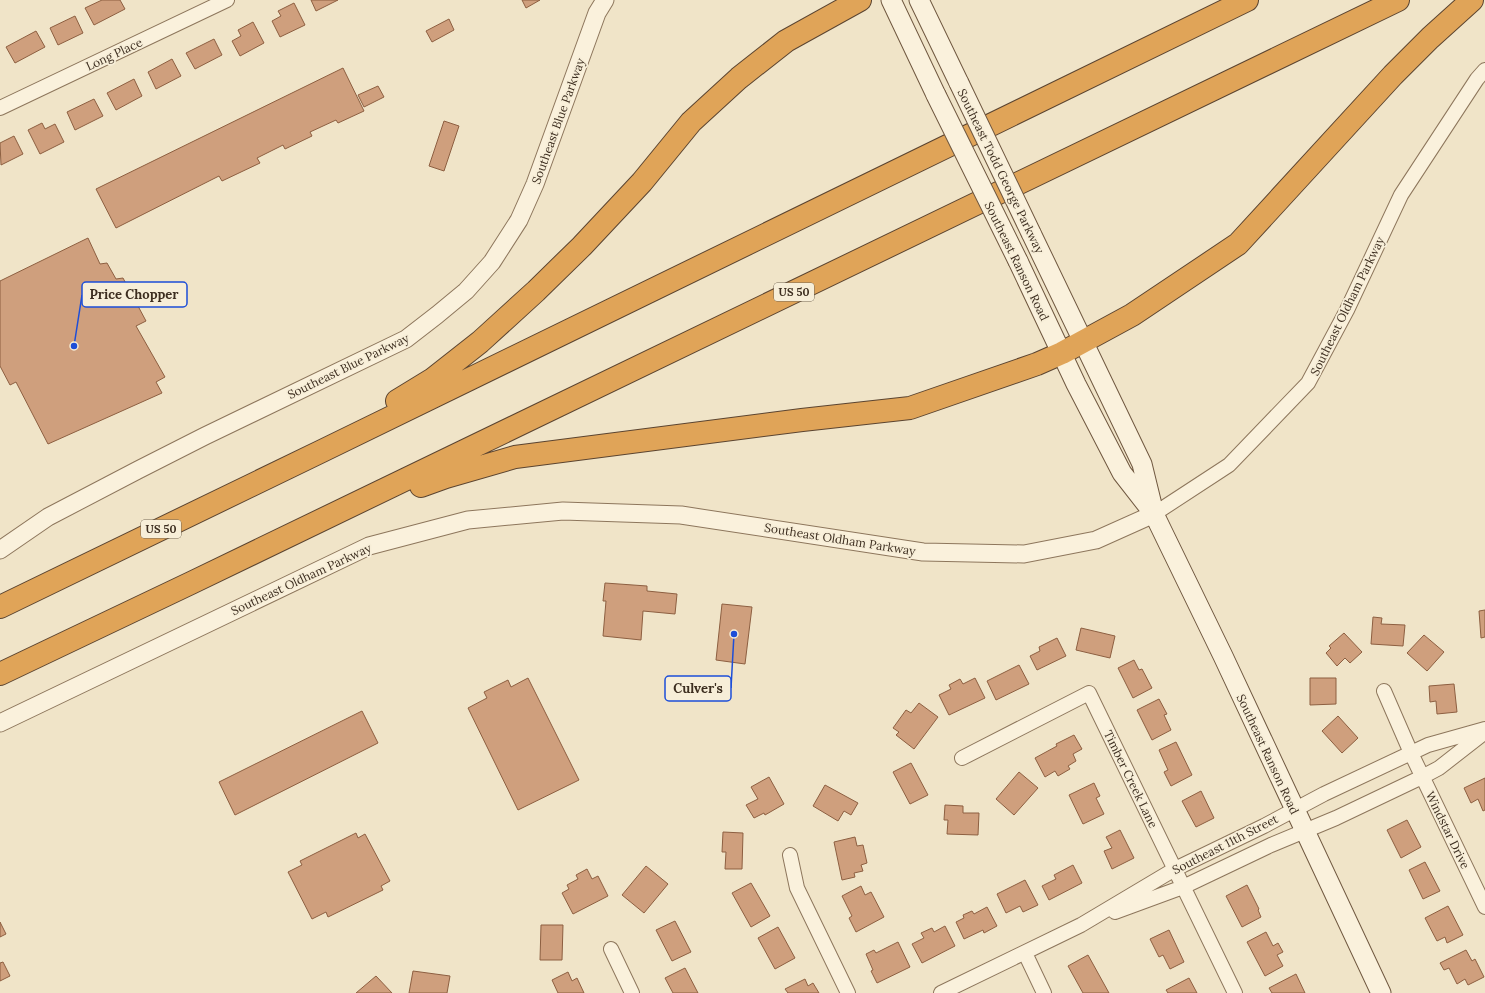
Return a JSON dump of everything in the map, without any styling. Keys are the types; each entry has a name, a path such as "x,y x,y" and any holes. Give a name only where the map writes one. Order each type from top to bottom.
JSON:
{"highway":[{"path":"322,451 334,435 392,405 427,383 480,342 582,246 642,182 691,122 739,78 786,41 860,0"},
{"name":"US 50","path":"0,607 1247,0"},
{"name":"US 50","path":"0,674 1398,0"},
{"path":"191,583 204,586 406,491 446,477 515,457 802,420 910,408 1037,364 1062,353 1132,315 1238,244 1393,75 1430,38 1472,0"}],"main road":[{"name":"Southeast Ranson Road","path":"891,0 936,95 1122,473 1154,514 1223,656 1381,993"},
{"name":"Southeast Todd George Parkway","path":"919,0 1084,341"},
{"name":"Southeast Ranson Road","path":"1084,341 1142,464 1154,514"}],"street":[{"name":"Long Place","path":"0,108 207,5 228,0"},
{"name":"Southeast Blue Parkway","path":"0,550 48,517 205,436 406,339 438,315 466,290 492,262 518,220 535,184 597,13 605,0"},
{"name":"Southeast Oldham Parkway","path":"0,723 369,546 468,520 563,511 681,515 923,552 1024,554 1096,540 1154,514 1230,465 1308,383 1347,310 1401,195 1477,79 1485,70"},
{"name":"Windstar Drive","path":"1384,691 1410,753 1485,908"},
{"name":"Timber Creek Lane","path":"962,758 1089,693 1235,993"},
{"name":"Southeast 11th Street","path":"941,993 1081,925 1175,869 1410,753 1428,745 1485,729"},
{"name":"Southeast 11th Street","path":"1081,925 1184,887 1272,845 1336,818 1439,768 1485,732"},
{"path":"790,855 797,888 848,993"},
{"path":"611,949 632,993"},
{"path":"1025,953 1044,993"}],"building":[{"path":"102,0 120,0 125,9 94,25 85,8"},
{"path":"311,0 338,0 316,11"},
{"path":"522,0 540,0 526,8"},
{"path":"294,3 305,25 280,37 272,21 281,16 278,11"},
{"path":"75,16 83,33 58,45 50,28"},
{"path":"449,19 454,30 432,42 426,31"},
{"path":"253,22 264,43 240,56 232,41 241,36 238,30"},
{"path":"36,31 45,47 15,63 6,47"},
{"path":"214,39 222,55 195,69 186,53"},
{"path":"172,59 181,76 156,89 148,72"},
{"path":"343,68 364,111 338,123 336,120 310,132 312,136 285,149 283,145 257,158 260,163 222,181 219,176 116,228 96,189"},
{"path":"134,79 142,96 116,110 107,93"},
{"path":"378,86 384,97 364,107 358,95"},
{"path":"94,99 103,116 75,130 67,112"},
{"path":"444,121 459,126 444,171 429,166"},
{"path":"42,123 45,129 55,124 64,142 40,154 28,130"},
{"path":"14,136 23,154 1,165 0,143"},
{"path":"88,238 100,264 107,263 116,279 123,278 146,321 136,326 165,377 156,382 162,393 48,444 16,382 10,385 0,366 0,281"},
{"path":"605,583 647,586 647,591 677,594 675,614 643,611 641,640 603,636 606,601 603,601"},
{"path":"722,604 752,607 745,664 716,660"},
{"path":"1485,610 1485,637 1481,638 1479,611"},
{"path":"1373,617 1382,618 1381,624 1405,625 1403,646 1371,644"},
{"path":"1081,628 1115,636 1110,658 1076,650"},
{"path":"1344,633 1362,652 1350,663 1345,658 1337,666 1326,653 1331,648 1329,646"},
{"path":"1424,635 1444,652 1427,671 1407,653"},
{"path":"1057,638 1066,656 1037,670 1030,656 1040,651 1039,647"},
{"path":"1134,660 1139,670 1142,669 1152,688 1133,698 1118,668"},
{"path":"1019,665 1029,684 996,700 987,681"},
{"path":"528,678 579,780 518,810 468,708 487,698 484,692 508,680 511,687"},
{"path":"975,678 985,698 949,715 939,695 951,689 949,685 960,679 963,684"},
{"path":"1310,678 1336,678 1336,704 1310,705"},
{"path":"1454,684 1457,712 1437,714 1436,701 1430,702 1429,686"},
{"path":"1159,699 1167,714 1164,715 1171,730 1152,740 1137,710"},
{"path":"919,703 938,717 914,749 896,735 899,732 893,728 906,710 911,713"},
{"path":"362,711 378,743 235,815 219,782"},
{"path":"1338,716 1358,738 1342,753 1322,731"},
{"path":"1074,735 1082,749 1073,754 1076,761 1068,766 1070,769 1058,776 1055,771 1045,777 1035,758 1057,746 1056,744"},
{"path":"1176,742 1192,775 1171,786 1164,772 1168,770 1159,750"},
{"path":"911,763 928,795 910,804 893,772"},
{"path":"1019,772 1038,788 1014,815 996,799"},
{"path":"769,777 784,804 765,815 764,813 754,818 746,805 758,799 751,787"},
{"path":"1485,778 1485,810 1483,811 1478,799 1471,803 1464,788"},
{"path":"1094,783 1100,796 1096,798 1104,814 1083,824 1069,795"},
{"path":"825,785 858,803 851,815 844,811 838,821 813,806"},
{"path":"1201,791 1214,818 1196,827 1182,801"},
{"path":"945,805 963,806 963,813 979,813 978,835 947,834 948,820 944,820"},
{"path":"1407,820 1421,847 1401,858 1387,830"},
{"path":"1120,830 1134,858 1112,869 1104,851 1112,848 1106,837"},
{"path":"723,832 743,833 742,869 725,869 726,852 722,852"},
{"path":"356,833 358,838 365,834 390,881 381,886 383,890 328,917 326,912 312,919 288,872 302,865 300,861"},
{"path":"855,837 857,846 863,845 867,863 861,865 863,871 854,873 855,877 842,880 834,842"},
{"path":"1425,862 1440,891 1423,899 1409,870"},
{"path":"1073,865 1082,883 1049,900 1042,886 1056,879 1054,875"},
{"path":"646,866 668,884 644,913 622,895"},
{"path":"587,869 592,879 598,876 608,896 573,914 562,893 569,889 567,885 578,879 576,875"},
{"path":"1025,880 1038,905 1023,912 1020,906 1006,913 997,894"},
{"path":"751,883 770,916 751,927 732,893"},
{"path":"1247,885 1259,909 1258,910 1261,917 1242,927 1226,896"},
{"path":"861,886 865,895 871,892 884,917 856,932 849,918 852,916 842,896"},
{"path":"1448,906 1463,935 1447,943 1445,937 1437,941 1425,918"},
{"path":"987,907 997,926 984,933 983,930 964,939 956,922 964,918 963,915 972,911 974,914"},
{"path":"675,921 691,952 672,961 656,930"},
{"path":"0,922 6,934 0,937"},
{"path":"541,925 563,925 562,960 540,960"},
{"path":"945,926 955,946 922,963 912,944 924,938 921,933 932,928 934,932"},
{"path":"778,927 795,958 775,969 758,938"},
{"path":"1169,930 1184,962 1170,969 1163,955 1159,957 1150,939"},
{"path":"1266,932 1273,946 1278,943 1283,952 1277,955 1283,966 1265,976 1247,942"},
{"path":"898,942 910,967 877,983 871,971 873,970 866,954 874,950 876,953"},
{"path":"1466,950 1472,961 1475,959 1484,977 1468,985 1465,979 1457,984 1449,968 1444,970 1440,963"},
{"path":"1088,955 1109,993 1083,993 1068,966"},
{"path":"3,962 10,976 0,981 0,963"},
{"path":"685,968 698,993 673,993 665,978"},
{"path":"413,971 450,976 447,993 409,993"},
{"path":"568,972 572,981 577,978 584,993 558,993 552,980"},
{"path":"1296,974 1305,993 1272,993 1269,988"},
{"path":"376,976 392,993 356,993"},
{"path":"1189,978 1197,993 1168,993 1166,990"},
{"path":"805,979 808,986 813,983 819,993 788,993 785,989"}],"place":[{"name":"Price Chopper","path":"74,346"},
{"name":"Culver's","path":"734,634"}]}
